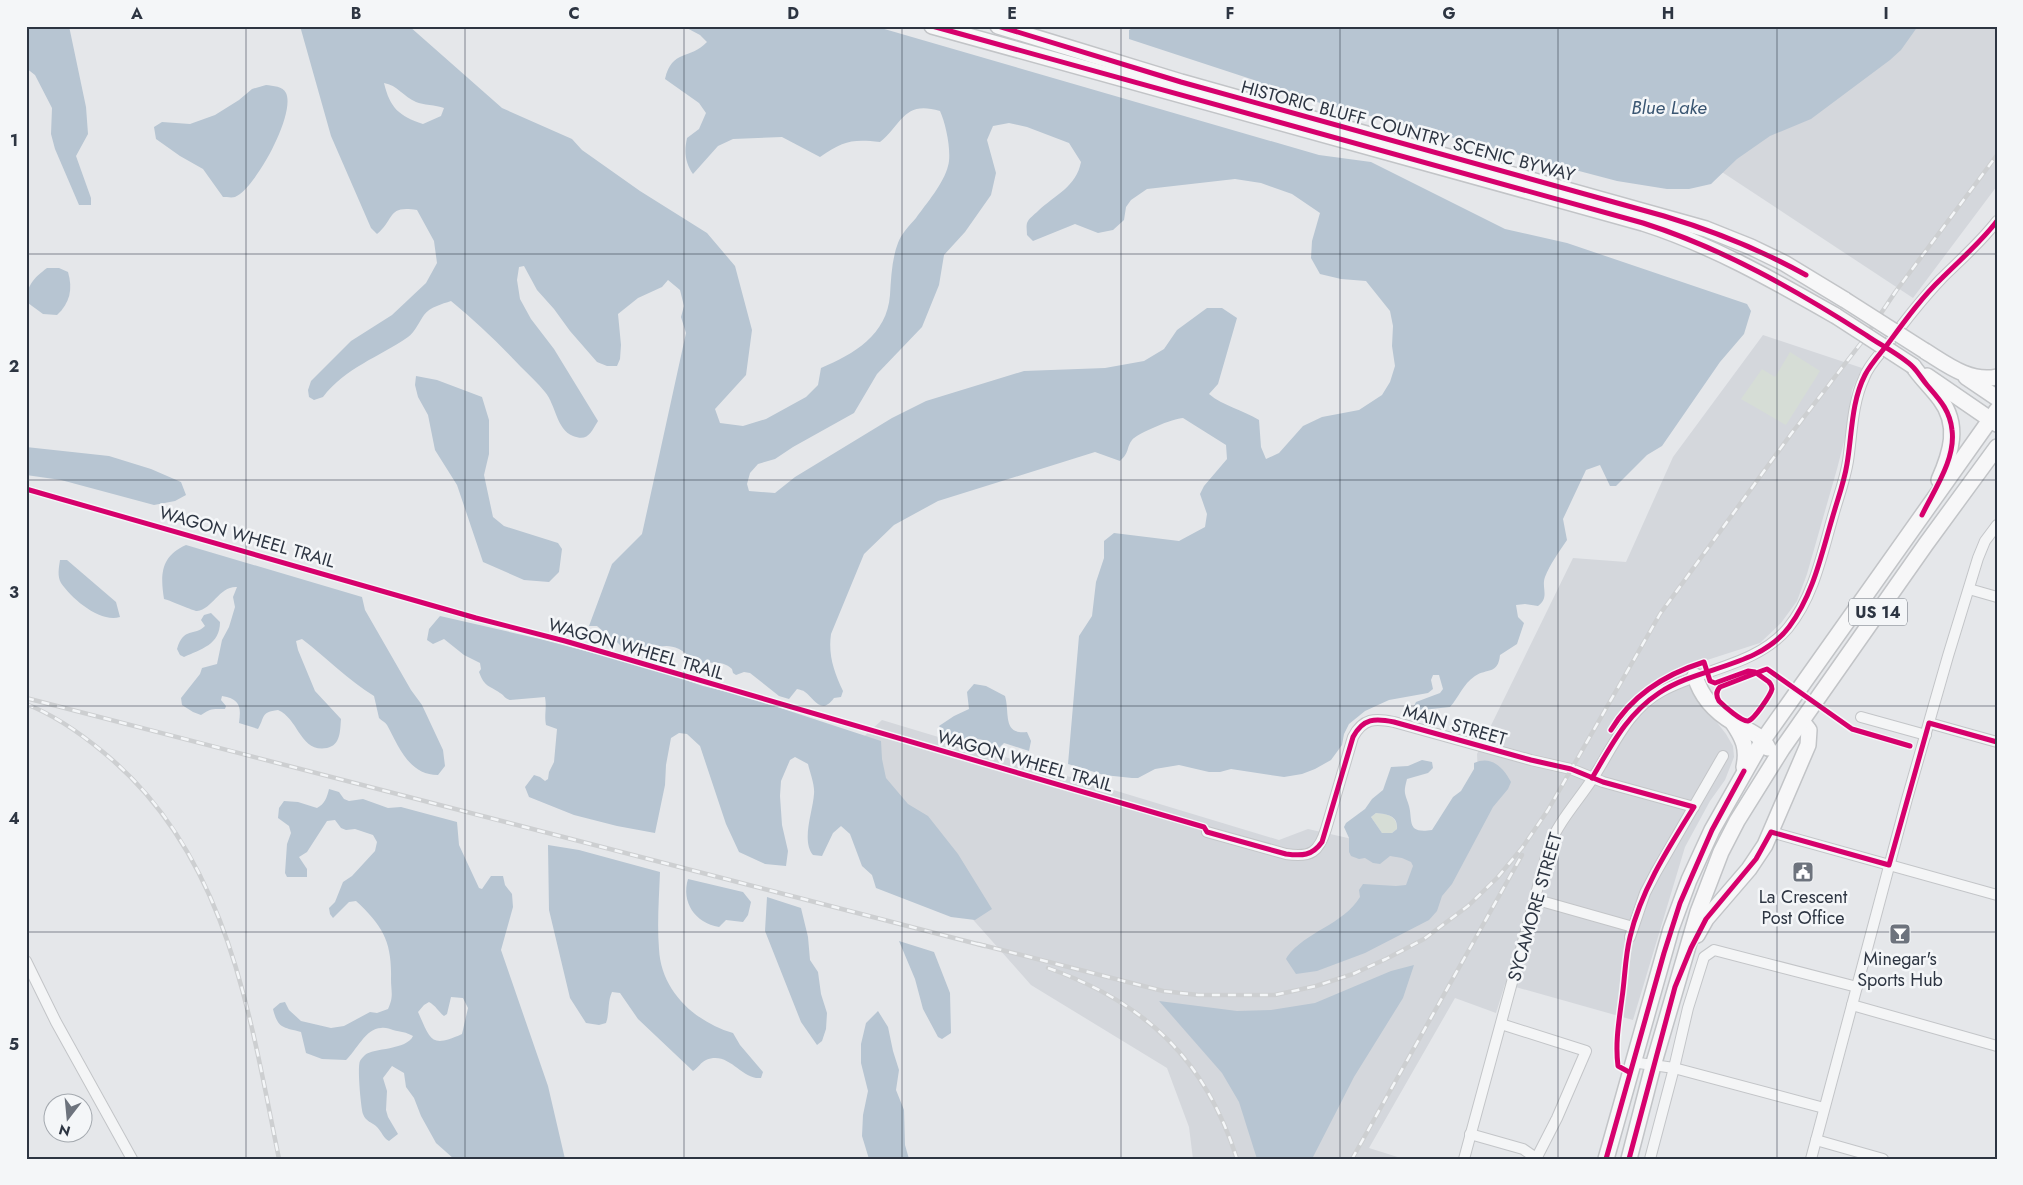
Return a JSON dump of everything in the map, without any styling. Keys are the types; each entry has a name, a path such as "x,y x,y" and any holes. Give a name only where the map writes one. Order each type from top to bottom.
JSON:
{"main road":[{"name":"HISTORIC BLUFF COUNTRY SCENIC BYWAY","path":"932,26 1679,234 1728,256 1836,316 1992,417"},
{"name":"HISTORIC BLUFF COUNTRY SCENIC BYWAY","path":"998,26 1181,82 1706,229 1784,263 1955,370"},
{"name":"US 14","path":"1913,366 1926,385 1941,400 1950,418 1952,431 1952,444 1946,464 1922,515"},
{"path":"1955,370 1983,378 1997,377"},
{"path":"1955,370 1997,398"},
{"name":"US 14","path":"1606,1159 1632,1062 1680,903 1712,830 1762,740 1992,417"},
{"name":"US 14","path":"1629,1159 1698,912 1715,865 1736,821 1763,778 1926,544 1997,447"},
{"path":"1695,676 1703,696 1717,711 1762,740 1769,750 1763,778"},
{"path":"1732,722 1744,740 1746,754 1744,771"},
{"path":"1676,987 1691,948 1706,919 1756,859 1771,832 1808,746 1809,730 1802,722"}],"street":[{"name":"SYCAMORE STREET","path":"1464,1159 1534,899 1553,836 1621,731 1638,709 1661,691 1695,676 1753,655 1772,643 1787,629 1799,613 1814,581 1846,471 1854,414 1864,376 1922,299 1977,244 1997,221"},
{"path":"1811,1159 1889,865 1968,589 1982,547 1997,525"},
{"path":"1968,589 1997,597"},
{"path":"1861,717 1926,734"},
{"name":"MAIN STREET","path":"1207,832 1297,856 1309,854 1317,850 1322,842 1353,737 1361,725 1368,720 1374,719 1394,722 1571,770 1592,778 1694,807"},
{"path":"1929,723 1997,742"},
{"path":"1630,937 1645,894 1656,872 1723,756"},
{"path":"1771,832 1997,896"},
{"path":"1534,899 1633,927"},
{"path":"1650,1159 1688,1008 1704,957 1714,950 1857,987"},
{"path":"26,961 56,1022 132,1159"},
{"path":"1852,1005 1997,1046"},
{"path":"1470,1134 1523,1149 1536,1158 1557,1118 1586,1051 1501,1024"},
{"path":"1632,1062 1674,1068 1824,1108"},
{"path":"1816,1140 1883,1159"}],"shaded area":[{"path":"1820,26 1997,26 1997,186 1913,298 1687,149"},
{"path":"1763,335 1862,368 1852,390 1845,438 1837,469 1807,574 1797,601 1781,623 1760,643 1676,670 1726,734 1733,746 1734,757 1725,780 1710,801 1685,847 1633,1020 1505,984 1496,1013 1455,998 1369,1148 1404,1159 1193,1159 1189,1127 1167,1068 1031,985 944,887 837,761 882,720 1279,840 1308,829 1432,854 1479,791 1477,754 1573,558 1626,562 1673,457"},
{"path":"1790,352 1820,371 1786,425 1741,399 1762,369 1775,377"},
{"path":"1376,813 1394,818 1397,829 1392,833 1382,833 1371,817"}],"water":[{"path":"26,26 69,26 86,107 88,134 76,156 91,198 91,205 79,205 55,149 51,134 52,108 35,75 26,68"},
{"path":"300,26 409,26 502,108 572,139 582,150 640,191 707,233 735,266 752,330 746,375 715,409 720,423 743,426 766,419 806,397 818,385 821,368 857,349 876,332 888,309 893,262 899,240 934,193 946,173 949,160 948,138 940,111 928,108 919,109 905,115 880,142 848,142 835,147 820,157 782,137 733,139 718,146 693,174 686,157 687,138 699,129 706,113 699,103 665,79 672,63 682,56 701,48 707,42 700,35 683,26 874,26 1319,155 1371,162 1505,229 1567,243 1747,304 1751,311 1744,334 1720,362 1662,446 1647,455 1616,486 1610,486 1600,465 1586,470 1563,519 1567,540 1545,577 1544,599 1542,603 1538,606 1516,605 1518,617 1524,623 1517,644 1500,655 1497,666 1471,679 1450,707 1422,710 1413,708 1416,702 1440,693 1443,689 1439,675 1433,675 1431,680 1433,689 1428,693 1389,700 1365,711 1349,724 1344,734 1342,745 1331,760 1302,774 1284,777 1231,769 1209,772 1179,765 1155,769 1138,778 1104,775 1068,764 1079,636 1092,616 1096,582 1104,558 1104,541 1114,533 1179,541 1205,527 1207,514 1200,494 1204,486 1227,459 1226,445 1183,418 1172,420 1156,426 1132,440 1120,461 1095,452 938,501 894,525 864,554 831,634 830,649 832,663 843,691 841,697 834,698 825,706 821,706 804,691 797,689 789,699 779,696 750,673 744,672 736,675 729,666 718,663 699,662 674,647 632,645 622,647 617,642 605,638 605,633 597,626 589,626 612,564 642,534 686,333 681,317 684,306 680,290 668,280 662,287 638,298 618,314 621,345 620,359 617,366 607,366 597,362 537,290 524,266 519,267 517,280 520,299 531,319 554,349 598,421 586,437 578,438 567,433 549,397 539,385 487,333 451,301 429,310 408,337 341,378 323,397 314,400 309,397 308,390 311,381 351,341 392,315 426,283 437,263 434,241 417,210 396,211 377,234 371,228 331,136","holes":["384,83 393,86 416,102 444,108 441,116 423,124 408,118 393,105 386,92","1009,123 1027,127 1069,143 1081,162 1075,178 1070,184 1028,221 1027,235 1033,241 1075,224 1098,233 1113,230 1124,220 1126,207 1131,200 1147,189 1235,179 1261,183 1292,194 1320,213 1312,241 1311,258 1320,274 1341,279 1366,281 1390,311 1393,326 1392,346 1395,366 1390,382 1382,395 1359,410 1322,417 1303,426 1279,453 1266,459 1261,447 1259,420 1220,402 1209,394 1218,384 1237,318 1222,308 1207,308 1177,330 1164,349 1144,361 1105,368 1024,371 926,401 892,418 795,477 775,493 749,491 747,484 750,473 758,464 775,459 854,413 877,374 922,327 939,285 944,255 965,232 991,195 996,173 987,140 993,126"]},
{"name":"Blue Lake","path":"1136,26 1918,26 1901,50 1890,60 1811,119 1770,136 1737,159 1711,184 1689,189 1667,189 1617,181 1275,91 1257,81 1129,39 1129,30"},
{"path":"266,85 275,86 285,91 288,103 285,117 280,133 263,166 253,180 235,197 223,197 203,169 156,139 154,127 162,122 190,124 215,115 239,100 252,89"},
{"path":"47,268 59,268 68,272 70,290 68,301 57,315 43,314 28,303 29,287 38,275"},
{"path":"416,376 437,380 482,397 489,420 489,454 484,475 493,517 504,526 558,543 562,549 559,572 549,582 524,580 483,562 457,485 435,450 428,415 418,397 415,385"},
{"path":"26,447 109,456 151,469 181,482 186,495 175,501 154,505 61,480 26,475"},
{"path":"186,545 362,597 365,610 411,690 422,705 443,750 445,766 438,775 428,774 412,765 387,725 379,718 374,696 355,683 302,639 296,641 298,650 315,691 341,719 339,736 332,746 318,748 305,741 291,720 278,710 268,712 258,729 239,723 240,709 233,699 228,697 222,696 221,700 226,706 225,709 212,709 201,715 182,705 181,698 200,674 202,668 217,664 222,640 229,627 235,607 233,597 237,587 225,590 203,609 197,611 164,599 162,582 164,567 171,555"},
{"path":"60,560 67,560 116,602 120,617 112,618 95,613 72,596 61,583 59,577"},
{"path":"211,613 220,622 217,636 203,648 184,657 180,655 177,649 183,637 205,626 201,620 204,615"},
{"path":"440,616 540,639 650,668 703,686 744,696 881,741 886,778 908,804 928,816 958,854 992,909 975,920 951,917 876,888 872,875 862,866 850,834 841,826 833,833 822,856 813,855 808,842 808,834 814,794 813,783 808,764 795,757 790,760 781,781 782,825 788,851 786,866 765,864 739,852 726,824 700,746 687,734 679,733 671,738 666,765 665,785 655,833 574,815 529,797 525,787 534,775 545,781 548,779 554,762 557,729 546,725 545,697 510,700 483,681 479,672 481,669 480,663 464,655 444,639 433,644 427,640 429,629"},
{"path":"974,684 986,686 1005,696 1010,726 1019,732 1027,732 1031,741 1029,751 1004,743 997,750 983,740 978,739 975,742 944,733 939,726 969,709 967,692"},
{"path":"1422,760 1432,762 1433,768 1428,773 1407,779 1405,788 1412,825 1418,830 1424,831 1432,830 1453,797 1461,791 1474,769 1474,763 1486,760 1496,764 1511,782 1508,789 1493,807 1452,884 1442,896 1437,911 1429,920 1365,953 1317,971 1296,974 1286,959 1287,957 1304,941 1353,907 1360,897 1359,890 1363,884 1406,885 1413,866 1411,862 1390,856 1380,864 1373,863 1365,858 1359,859 1351,856 1349,852 1349,838 1344,827 1346,823 1365,809 1372,799 1383,790 1391,767 1408,766","holes":["1376,813 1394,818 1397,829 1392,833 1382,833 1371,817"]},
{"path":"329,789 339,792 344,799 349,801 363,799 388,808 401,807 457,822 459,845 479,888 482,889 491,876 503,876 505,885 512,894 513,907 501,950 548,1086 565,1159 454,1159 436,1143 421,1116 414,1098 406,1087 404,1073 392,1066 383,1078 387,1091 386,1110 398,1134 389,1141 363,1114 360,1096 359,1065 365,1055 404,1044 410,1041 413,1036 386,1028 376,1029 366,1036 346,1060 322,1059 306,1053 301,1032 279,1024 273,1009 280,1003 285,1002 289,1010 301,1021 331,1028 344,1026 370,1012 377,1013 388,1009 391,1001 390,955 379,927 356,901 349,902 333,918 329,908 335,902 343,882 352,876 375,851 377,842 373,835 355,829 346,830 341,828 335,820 327,821 307,852 299,857 307,869 307,877 287,877 285,873 287,844 291,833 289,826 278,818 279,808 284,801 298,802 317,808 324,802","holes":["451,997 463,998 468,1008 462,1034 444,1041 433,1039 426,1030 418,1012 429,1002 444,1016 447,1014"]},
{"path":"548,845 579,850 660,872 658,940 661,964 666,978 682,1003 693,1013 719,1028 733,1033 740,1045 763,1072 761,1078 747,1075 728,1062 714,1058 704,1061 693,1071 638,1019 620,993 612,992 606,1023 599,1025 586,1023 570,998 549,910"},
{"path":"688,879 743,892 751,902 748,915 743,922 726,920 719,927 703,921 688,903 686,888"},
{"path":"767,897 801,908 808,937 810,960 818,972 821,994 827,1013 826,1029 822,1041 817,1045 801,1022 765,931"},
{"path":"899,941 934,952 950,993 951,1033 942,1039 938,1037 923,1009 915,979"},
{"path":"1414,965 1403,998 1354,1077 1312,1159 1257,1159 1239,1102 1222,1073 1159,1001 1237,1011 1271,1010 1315,1003 1391,971"},
{"path":"878,1011 888,1027 899,1070 896,1090 904,1110 905,1145 909,1159 869,1159 862,1136 863,1115 868,1091 861,1063 861,1044 866,1023"}],"railway":[{"path":"978,944 1163,991 1198,995 1275,995 1316,986 1353,974 1386,959 1424,939 1468,906 1497,878 1522,848 1548,810 1660,614 1791,434 1861,343 1896,291 1997,155"},
{"path":"26,698 985,946"},
{"path":"26,704 47,713 103,752 145,792 179,837 205,886 226,938 243,992 279,1159"},
{"path":"1352,1159 1522,855"},
{"path":"1048,968 1083,982 1114,999 1142,1017 1167,1039 1189,1064 1208,1092 1224,1124 1237,1159"}],"cycle path":[{"path":"932,26 1643,223 1672,233 1730,258 1786,286 1897,354 1913,367 1940,400 1951,423 1951,452 1943,474 1922,515"},
{"path":"998,26 1181,82 1664,216 1737,242 1772,257 1806,275"},
{"path":"1592,778 1621,731 1648,701 1675,684 1745,659 1761,651 1776,641 1789,627 1804,602 1820,561 1844,478 1854,408 1860,385 1865,375 1920,302 1997,221"},
{"name":"WAGON WHEEL TRAIL","path":"26,489 476,618 565,641 1204,827 1207,832 1286,854 1306,854 1314,850 1322,842 1353,737 1361,726 1375,720 1394,722 1531,760 1571,769 1603,782 1694,807 1648,886 1630,937 1617,1049 1618,1066 1629,1072"},
{"path":"1611,730 1629,706 1651,687 1676,673 1704,662 1710,681 1715,683 1748,671 1755,672 1769,682 1771,684 1771,692 1762,706 1751,720 1745,721 1719,701 1718,690 1720,687 1764,670 1767,669 1852,729 1910,746"},
{"path":"1629,1159 1675,987 1691,948 1706,919 1756,859 1771,832 1889,865 1929,723 1997,742"},
{"path":"1606,1159 1680,903 1712,830 1744,771"}],"place":[{"name":"La Crescent Post Office","path":"1803,872"},
{"name":"Minegar's Sports Hub","path":"1900,934"}]}
